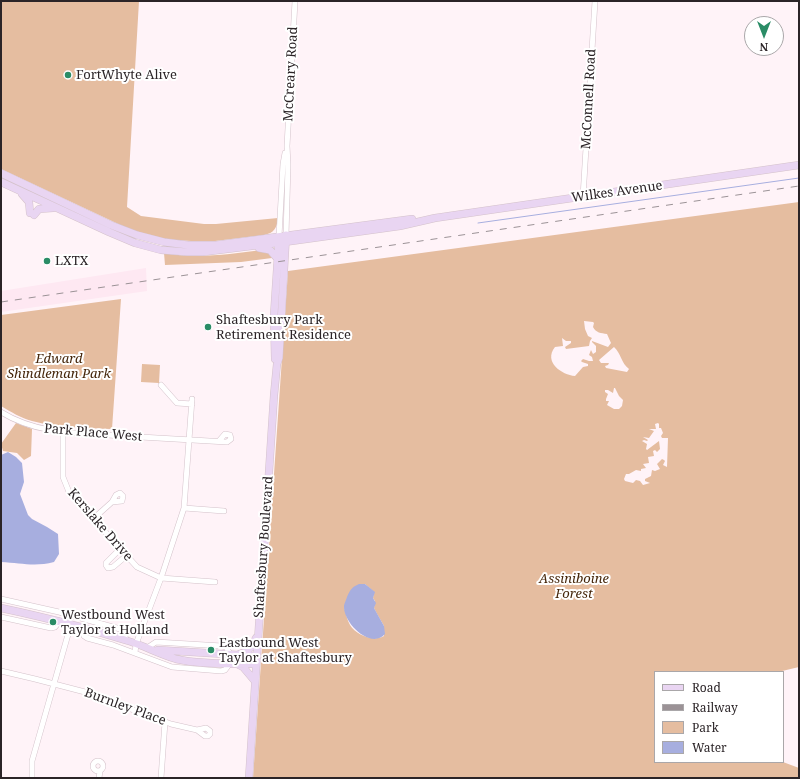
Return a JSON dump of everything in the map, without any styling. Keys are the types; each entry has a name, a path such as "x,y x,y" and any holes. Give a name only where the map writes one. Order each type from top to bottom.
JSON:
{"main road":[{"name":"Wilkes Avenue","path":"282,239 400,220 434,218 799,165"},
{"path":"1,173 137,236 164,242 188,245 216,245 282,239"},
{"path":"1,182 109,232 148,247 161,250 196,253 236,249 266,249 270,250 277,258"},
{"path":"20,191 29,202 32,214 39,209 56,208"},
{"path":"236,249 282,239"},
{"name":"Shaftesbury Boulevard","path":"248,778 276,364 274,358 274,315 277,258 282,239"},
{"name":"Shaftesbury Boulevard","path":"276,364 279,358 282,239"},
{"path":"1,608 82,627 126,640 160,654 178,659 256,664"},
{"path":"233,654 244,653 250,649 258,632"},
{"path":"150,649 256,656"},
{"path":"232,663 243,667 254,680"}],"street":[{"name":"McCreary Road","path":"282,239 288,165 286,146 295,1"},
{"name":"McConnell Road","path":"583,196 595,1"},
{"path":"135,653 136,644 161,578 184,508 192,402 177,403 160,385"},
{"name":"Park Place West","path":"1,412 12,419 32,426 63,432 219,441"},
{"name":"Kerslake Drive","path":"63,432 63,477 69,492 137,567 161,578"},
{"path":"92,519 112,502"},
{"path":"184,508 224,511"},
{"path":"120,549 106,563 108,568 113,567 126,556"},
{"path":"161,578 215,582"},
{"path":"1,599 59,612 120,629 124,632 126,640"},
{"path":"1,617 51,628 55,627 60,621"},
{"path":"32,778 32,761 71,624"},
{"path":"82,627 84,636 87,638 177,668 221,671 232,663"},
{"name":"Burnley Place","path":"1,671 85,692 165,722 197,730"},
{"path":"161,778 165,722"},
{"path":"99,778 100,771"}],"shaded area":[{"path":"146,268 147,291 1,312 1,291"}],"green space":[{"name":"FortWhyte Alive","path":"1,1 139,1 127,207 141,216 204,224 278,218 277,225 274,230 264,235 207,242 158,238 129,229 1,169"},
{"name":"Assiniboine Forest","path":"799,202 799,667 782,671 654,671 654,763 784,762 799,768 799,778 253,778 288,271","holes":["584,321 593,322 594,329 607,334 611,343 608,347 592,341 596,346 596,352 593,354 591,350 589,355 592,357 593,361 583,359 581,361 588,364 588,366 583,367 575,376 570,375 556,367 551,358 552,353 555,347 563,346 562,338 566,341 571,341 571,343 565,347 566,349 589,346 592,338 588,336","614,347 626,367 629,369 627,372 606,368 605,366 609,363 601,363 599,360","614,388 623,400 622,406 619,409 614,409 607,405 609,401 606,401 608,394 605,390 613,393","655,424 659,424 659,428 661,428 663,433 661,436 662,438 668,438 667,467 663,465 665,461 662,459 657,464 660,469 655,471 652,470 651,476 645,479 645,481 650,483 643,485 640,481 636,480 633,483 625,481 624,479 626,474 636,470 641,471 641,469 646,468 643,464 649,463 648,457 654,456 653,451 655,450 657,452 660,449 659,441 647,450 647,444 642,441 648,440 643,437 649,438 654,431 649,429 656,429","365,584 374,592 374,608 384,626 384,636 380,638 370,638 356,632 349,623 344,607"]},
{"path":"262,250 267,252 272,258 241,262 165,265 164,253 201,256"},
{"name":"Edward Shindleman Park","path":"121,299 112,429 51,425 24,418 1,406 1,315"},
{"path":"142,364 160,365 159,383 141,382"},
{"path":"16,423 32,429 31,456 24,460 17,453 3,451 1,444"}],"water":[{"path":"8,452 22,463 24,482 20,494 28,515 32,519 58,534 59,554 54,562 34,564 1,562 1,455"},
{"path":"359,584 365,584 375,592 373,598 376,603 374,608 384,626 385,634 379,638 373,639 366,637 359,632 353,627 345,613 344,605 348,595 353,588"}],"waterway":[{"path":"478,223 799,178"}],"railway":[{"path":"1,302 799,186"}],"place":[{"name":"FortWhyte Alive","path":"68,75"},
{"name":"LXTX","path":"47,261"},
{"name":"Shaftesbury Park Retirement Residence","path":"208,327"},
{"name":"Westbound West Taylor at Holland","path":"53,622"},
{"name":"Eastbound West Taylor at Shaftesbury","path":"211,650"}]}
